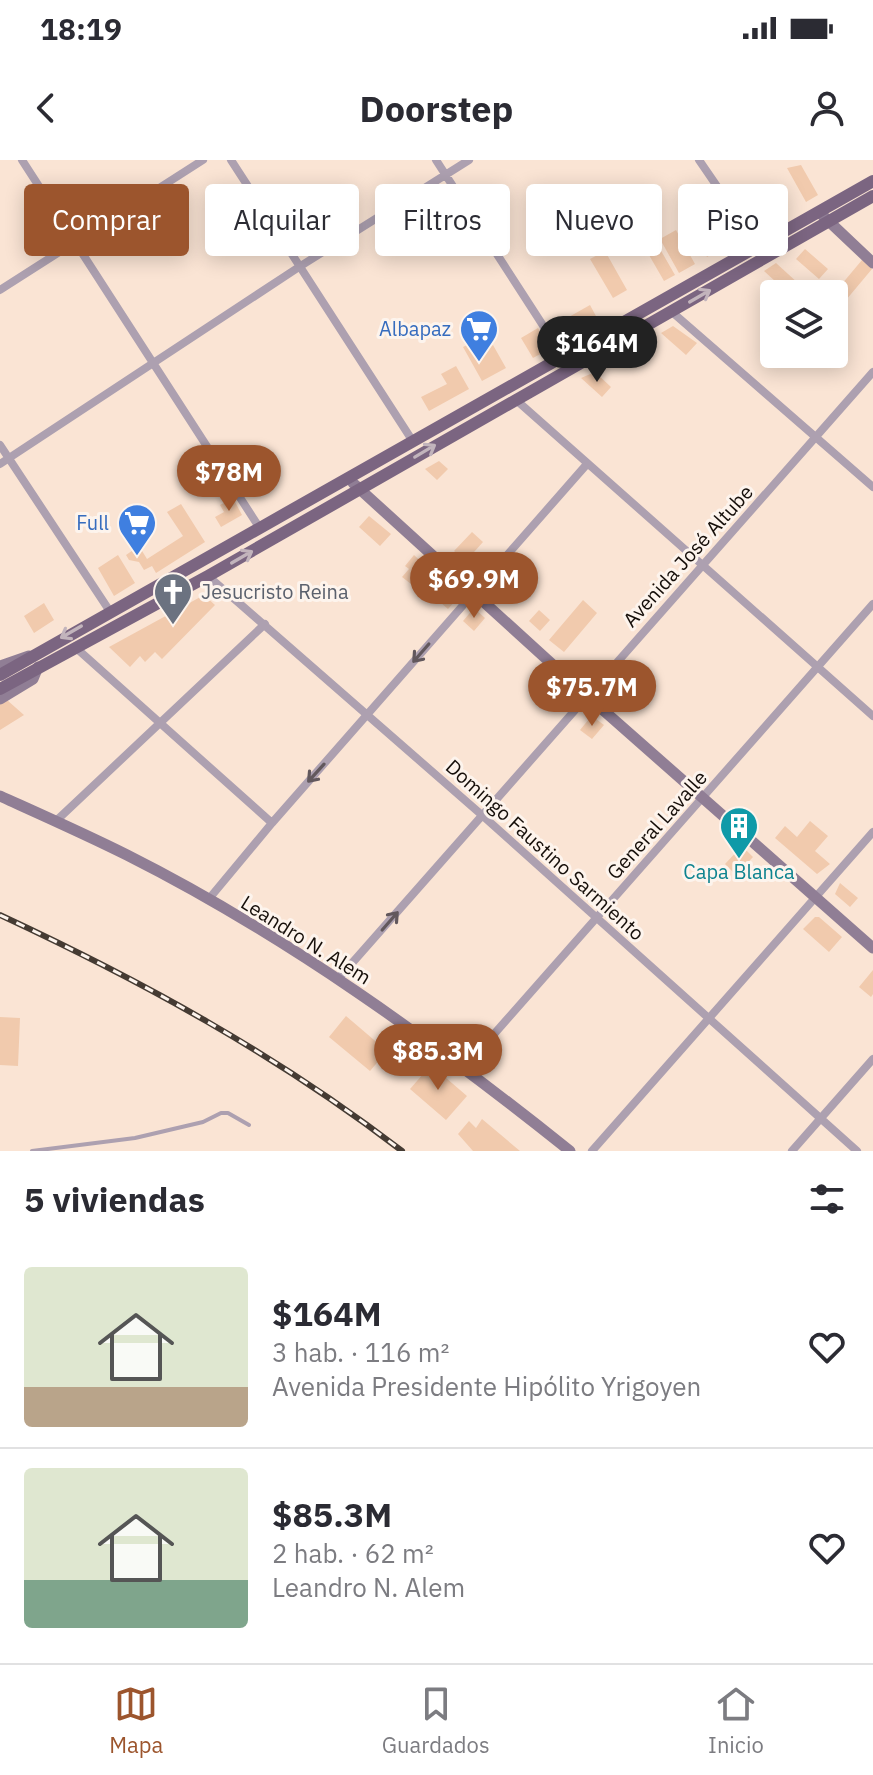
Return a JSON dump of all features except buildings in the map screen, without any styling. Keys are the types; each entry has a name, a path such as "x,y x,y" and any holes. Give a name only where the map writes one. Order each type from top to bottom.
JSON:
{"main road":[{"path":"0,675 75,647 208,576 514,399 672,312 823,217 873,181"},
{"path":"788,233 873,196"},
{"path":"0,689 109,610 740,256"}],"street":[{"path":"22,160 38,184"},
{"path":"166,184 203,160"},
{"path":"231,160 412,440"},
{"path":"436,160 570,368"},
{"path":"0,464 299,267 469,160"},
{"path":"699,160 715,184"},
{"path":"823,217 873,263"},
{"path":"0,290 53,256"},
{"path":"84,256 259,527"},
{"path":"672,312 873,487"},
{"name":"Avenida José Altube","path":"338,979 873,372"},
{"path":"514,399 873,716"},
{"path":"0,445 109,610"},
{"path":"208,900 587,464"},
{"path":"348,476 358,491 873,948"},
{"name":"Domingo Faustino Sarmiento","path":"208,576 368,714 857,1151"},
{"name":"General Lavalle","path":"465,1067 873,604"},
{"path":"56,821 265,624"},
{"path":"75,647 272,823"},
{"path":"0,666 36,661 33,679 0,699"},
{"name":"Leandro N. Alem","path":"0,796 127,855 338,979 465,1067 570,1151"},
{"path":"592,1151 873,832"},
{"path":"792,1151 873,1059"}],"lane":[{"path":"32,1151 135,1138 203,1122 221,1113 228,1113 249,1125"}],"railway":[{"path":"0,915 105,966 207,1022 306,1083 402,1151"}],"place":[{"name":"Albapaz","path":"479,363"},
{"name":"Full","path":"137,557"},
{"name":"Jesucristo Reina","path":"173,626"},
{"name":"Capa Blanca","path":"739,860"}]}
